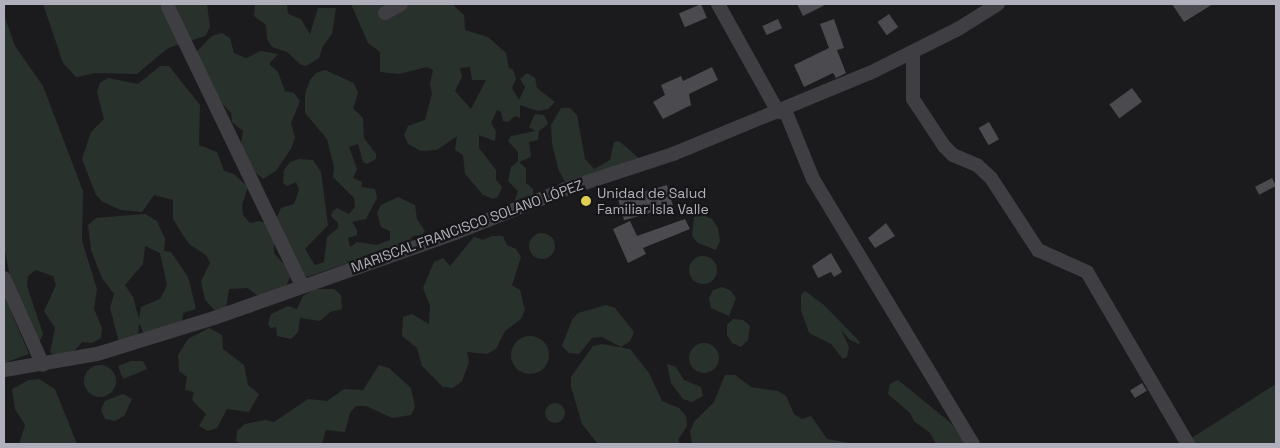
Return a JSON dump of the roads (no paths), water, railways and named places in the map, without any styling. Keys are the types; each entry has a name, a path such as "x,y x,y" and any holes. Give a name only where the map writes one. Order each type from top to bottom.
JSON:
{"street":[{"path":"385,13 401,4"},
{"path":"718,4 782,111 813,179 973,444"},
{"name":"MARISCAL FRANCISCO SOLANO LÓPEZ","path":"4,370 43,365 97,354 455,233 566,189 673,154 782,111 913,52 998,4"},
{"path":"168,7 302,286"},
{"path":"913,52 913,99 944,146 953,155 977,164 991,178 1038,250 1086,272 1188,444"},
{"path":"4,278 43,365"}],"place":[{"name":"Unidad de Salud Familiar Isla Valle","path":"586,201"}]}
